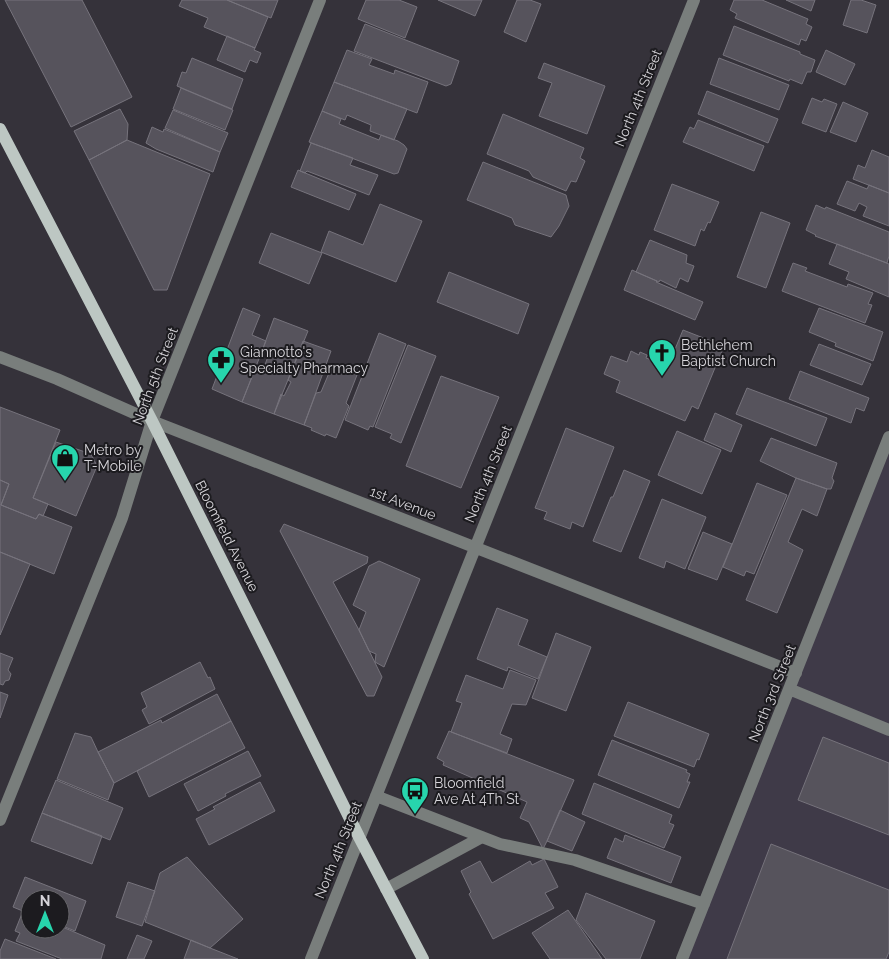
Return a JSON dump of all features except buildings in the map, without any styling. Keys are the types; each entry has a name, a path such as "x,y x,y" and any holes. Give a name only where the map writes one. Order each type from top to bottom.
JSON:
{"main road":[{"name":"Bloomfield Avenue","path":"0,129 152,421 268,651 359,838 423,959"}],"street":[{"name":"North 5th Street","path":"0,820 122,518 152,421 320,0"},
{"name":"North 4th Street","path":"311,959 694,0"},
{"name":"1st Avenue","path":"0,357 57,379 152,421 796,673"},
{"name":"North 3rd Street","path":"682,959 889,437"},
{"path":"789,689 889,730"},
{"path":"376,796 500,844 575,860 704,904"},
{"path":"386,889 482,837"}],"shaded area":[{"path":"889,453 889,959 687,959"}],"place":[{"name":"Bethlehem Baptist Church","path":"662,377"},
{"name":"Giannotto's Specialty Pharmacy","path":"221,384"},
{"name":"Metro by T-Mobile","path":"65,482"},
{"name":"Bloomfield Ave At 4Th St","path":"415,815"}]}
